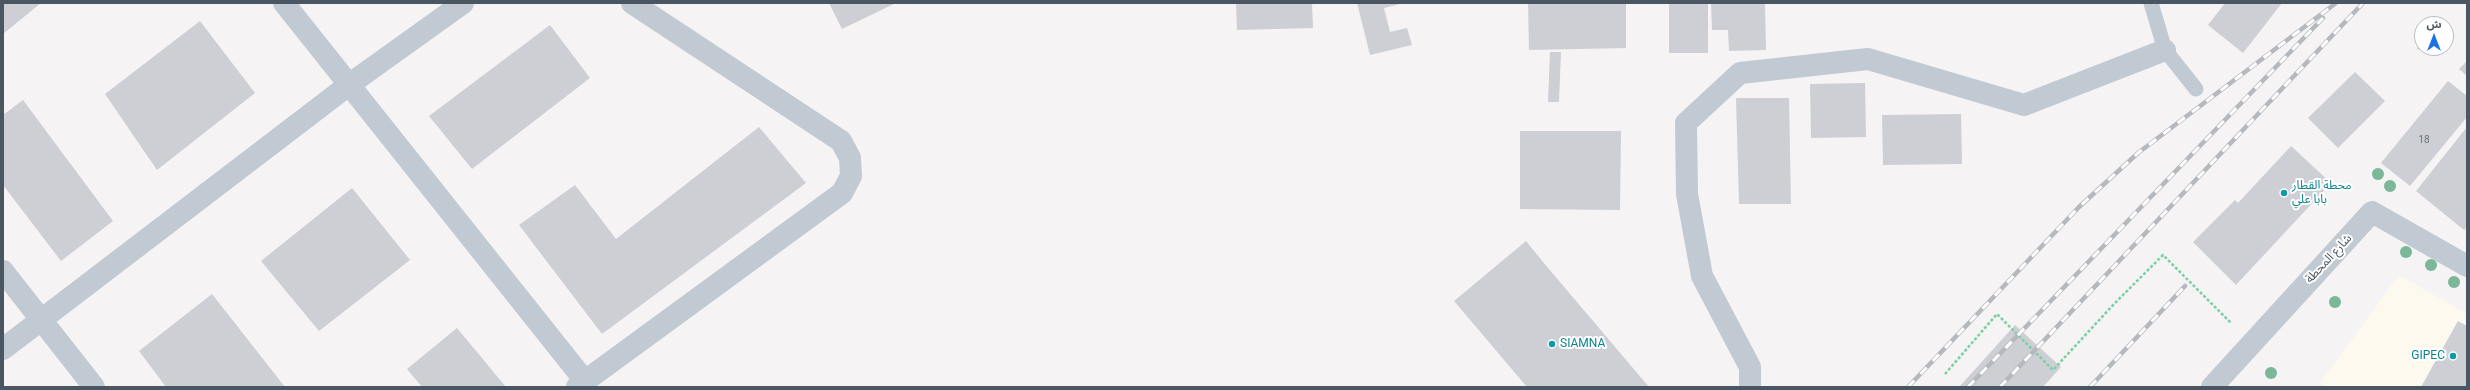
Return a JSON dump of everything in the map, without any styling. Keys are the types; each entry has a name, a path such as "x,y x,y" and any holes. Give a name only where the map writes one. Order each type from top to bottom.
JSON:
{"street":[{"path":"284,3 350,84 581,384 842,193 851,176 850,158 841,141 632,3"},
{"path":"3,349 350,84 463,3"},
{"path":"1750,387 1750,367 1702,276 1687,194 1686,123 1740,73 1868,59 2024,105 2165,50"},
{"name":"شارع المحطة","path":"2212,387 2372,212 2467,266"},
{"path":"3,271 94,387"}],"lane":[{"path":"2151,3 2165,50 2196,89"}],"path":[{"path":"1945,374 1997,314 2053,370 2114,304 2163,255 2251,344"}],"shaded area":[{"path":"2399,275 2467,314 2467,387 2328,387 2320,383"}],"building":[{"path":"3,3 41,3 3,34"},
{"path":"829,3 896,3 842,29"},
{"path":"1236,3 1312,3 1313,28 1237,30"},
{"path":"1357,3 1404,3 1384,8 1390,32 1407,28 1412,45 1370,55"},
{"path":"1528,3 1626,3 1626,48 1529,50"},
{"path":"1669,3 1708,3 1708,53 1669,53"},
{"path":"1711,3 1765,3 1766,50 1729,51 1728,30 1712,30"},
{"path":"2225,3 2282,3 2243,53 2208,25"},
{"path":"200,21 255,93 157,170 105,94"},
{"path":"550,25 590,78 472,169 429,116"},
{"path":"1550,52 1561,52 1559,102 1548,102"},
{"path":"2467,61 2467,76 2459,69"},
{"path":"2355,72 2385,101 2338,148 2308,118"},
{"path":"2448,81 2467,96 2467,117 2410,186 2381,163"},
{"path":"1865,83 1866,137 1811,138 1810,84"},
{"path":"1736,98 1789,98 1791,204 1739,204"},
{"path":"23,100 113,221 61,261 3,185 3,115"},
{"path":"1961,114 1962,164 1883,165 1882,115"},
{"path":"759,127 806,183 602,334 519,225 575,185 616,239"},
{"path":"2467,127 2467,227 2464,230 2416,191"},
{"path":"1520,131 1621,131 1620,210 1520,209"},
{"path":"2291,146 2331,183 2236,285 2193,242 2235,200 2238,203"},
{"path":"352,188 410,260 319,331 261,261"},
{"name":"SIAMNA","path":"1526,241 1649,387 1527,387 1454,301"},
{"path":"212,294 285,387 166,387 139,351"},
{"name":"GIPEC","path":"2458,321 2467,326 2467,387 2421,387"},
{"path":"2015,325 2061,367 2043,387 1959,387"},
{"path":"457,328 506,387 422,387 407,369"}],"railway":[{"path":"1908,387 2079,207 2138,153 2336,3"},
{"path":"2000,387 2363,3"},
{"path":"1968,387 2323,18"},
{"path":"2090,387 2185,286"}],"place":[{"name":"محطة القطار بابا علي","path":"2284,193"},
{"name":"SIAMNA","path":"1552,344"},
{"name":"GIPEC","path":"2453,356"}]}
